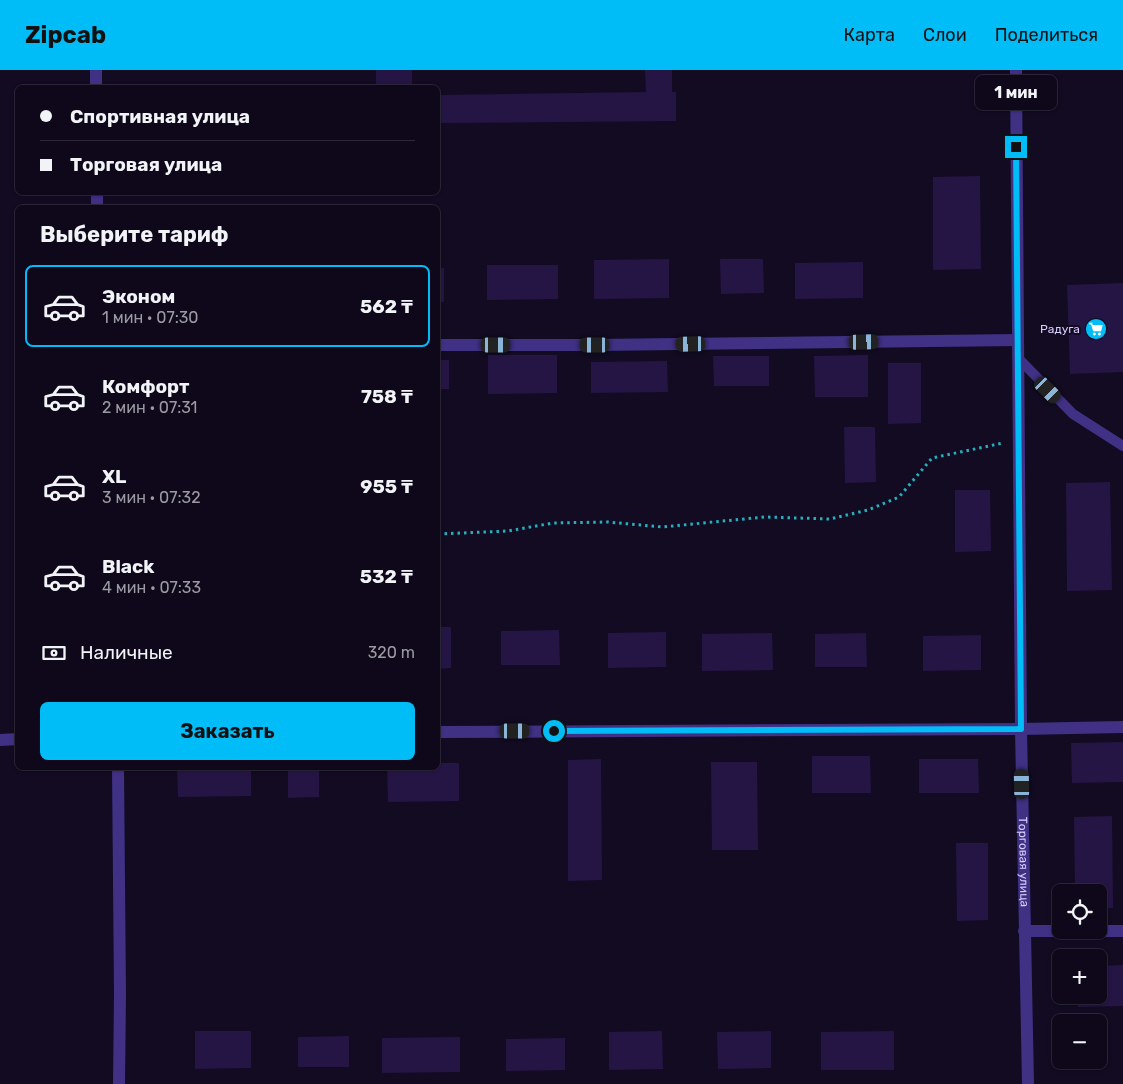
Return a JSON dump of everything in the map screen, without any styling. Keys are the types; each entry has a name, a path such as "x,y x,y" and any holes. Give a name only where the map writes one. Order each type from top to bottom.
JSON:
{"street":[{"path":"96,70 96,85"},
{"name":"Торговая улица","path":"1016,70 1021,729 1028,1084"},
{"path":"440,345 1018,340"},
{"path":"440,732 1123,727"},
{"path":"0,740 15,739"},
{"path":"118,770 119,1084"},
{"path":"1024,931 1123,931"}],"lane":[{"path":"1018,358 1073,414 1123,446"}],"path":[{"path":"440,534 508,531 553,523 608,522 662,527 765,517 830,518 868,510 899,496 932,458 1018,440"}],"building":[{"path":"376,70 412,70 412,85 376,85"},
{"path":"645,70 672,70 672,92 676,92 676,121 440,123 440,95 646,92"},
{"path":"980,176 981,269 933,270 933,177"},
{"path":"669,259 669,298 594,299 594,260"},
{"path":"720,259 763,259 764,293 721,294"},
{"path":"863,262 863,298 795,299 795,263"},
{"path":"487,265 558,265 558,299 487,300"},
{"path":"440,268 444,268 444,302 440,302"},
{"name":"Радуга","path":"1123,283 1123,372 1070,374 1067,285"},
{"path":"488,355 557,355 557,393 488,394"},
{"path":"868,355 868,397 815,397 814,356"},
{"path":"713,356 769,356 769,386 714,386"},
{"path":"440,360 449,360 449,389 440,389"},
{"path":"667,361 668,392 591,393 591,362"},
{"path":"888,363 921,363 921,423 888,424"},
{"path":"844,427 875,427 876,482 845,483"},
{"path":"1110,482 1112,590 1067,591 1066,483"},
{"path":"955,490 990,490 991,551 955,552"},
{"path":"440,627 451,627 451,668 440,669"},
{"path":"559,630 560,665 501,665 501,631"},
{"path":"666,632 666,667 608,668 608,633"},
{"path":"772,633 773,670 702,671 702,634"},
{"path":"866,633 867,667 815,667 815,634"},
{"path":"981,635 981,670 923,671 923,636"},
{"path":"1123,742 1123,782 1072,783 1071,743"},
{"path":"812,756 870,756 871,793 812,793"},
{"path":"601,759 602,880 568,881 568,760"},
{"path":"919,759 978,759 979,793 919,793"},
{"path":"711,762 757,762 758,850 712,850"},
{"path":"440,763 459,763 459,801 388,802 387,770 440,770"},
{"path":"177,770 251,770 251,796 178,797"},
{"path":"288,770 319,770 319,797 288,798"},
{"path":"1112,816 1113,908 1107,908 1107,884 1075,884 1074,817"},
{"path":"956,843 988,843 988,920 957,921"},
{"path":"1123,965 1123,1006 1078,1007 1078,1004 1107,1004 1107,966"},
{"path":"195,1031 251,1031 251,1068 195,1069"},
{"path":"662,1031 663,1069 609,1070 609,1032"},
{"path":"771,1031 771,1068 718,1069 717,1032"},
{"path":"894,1031 894,1070 821,1070 821,1032"},
{"path":"349,1036 349,1067 298,1067 298,1037"},
{"path":"460,1037 460,1072 382,1073 382,1038"},
{"path":"565,1038 565,1070 506,1071 506,1039"}],"place":[{"name":"Радуга","path":"1096,329"}],"route":[{"path":"554,731 1021,729 1016,147"}]}
